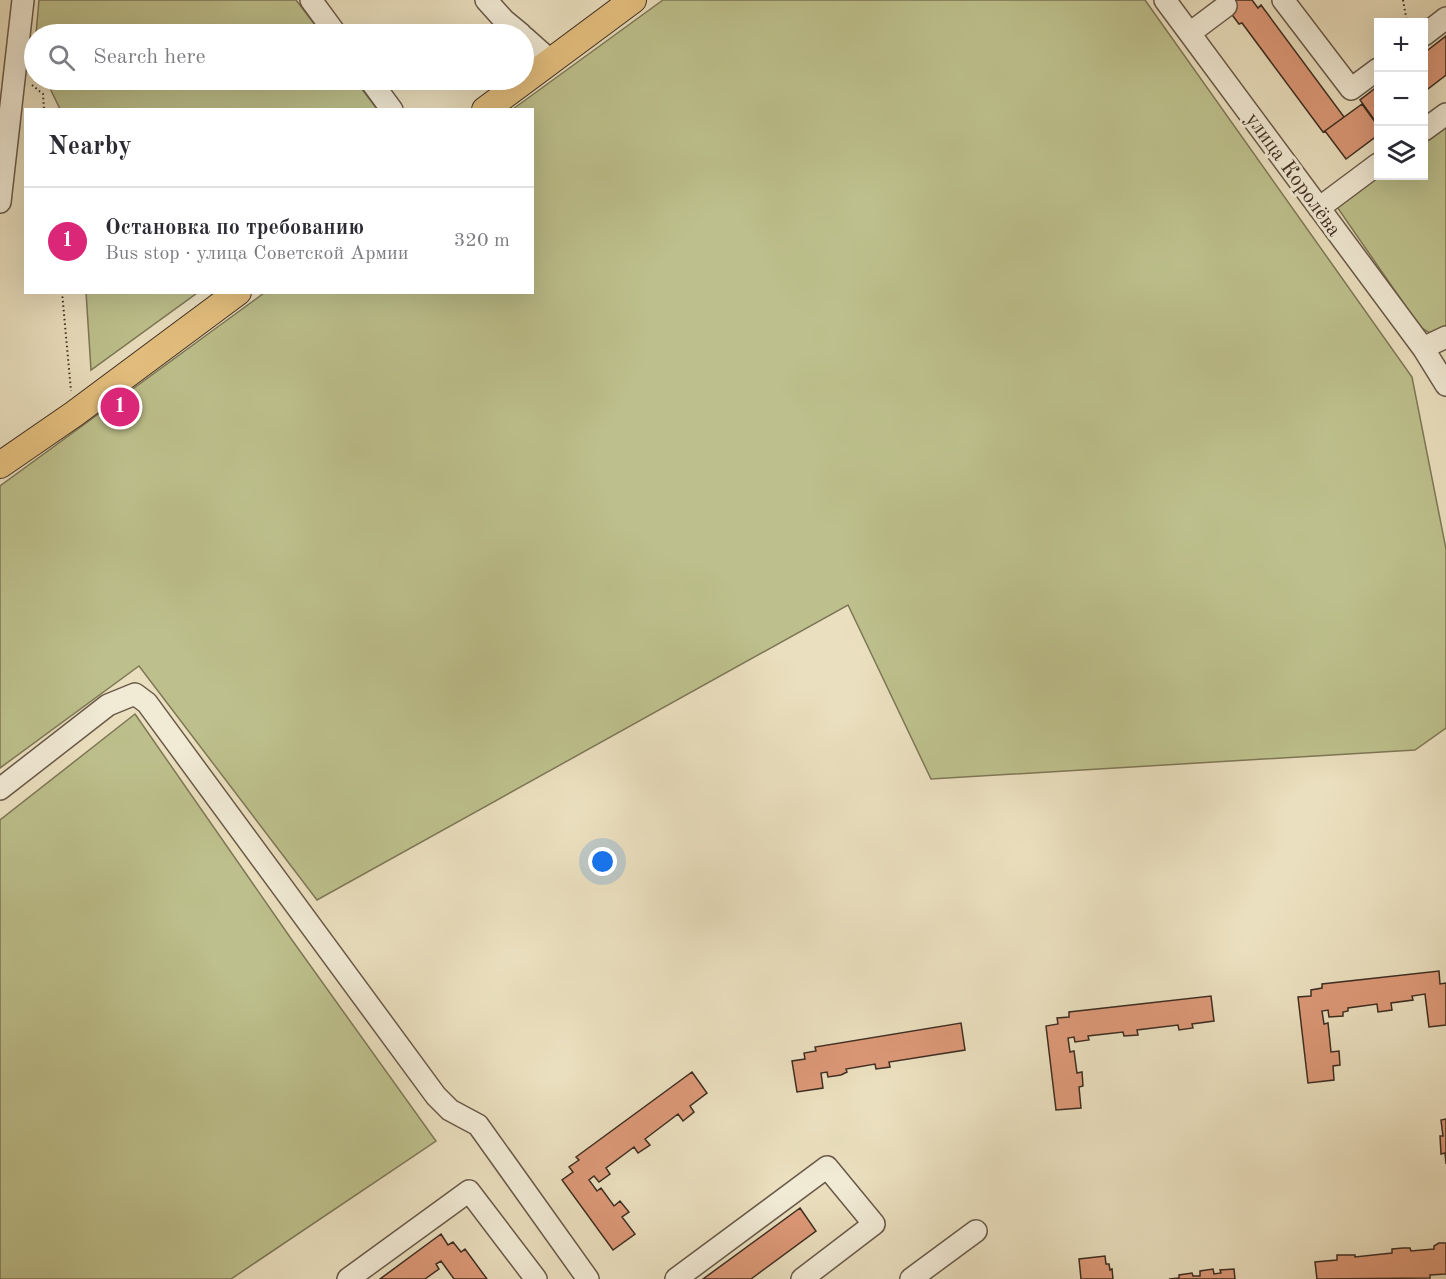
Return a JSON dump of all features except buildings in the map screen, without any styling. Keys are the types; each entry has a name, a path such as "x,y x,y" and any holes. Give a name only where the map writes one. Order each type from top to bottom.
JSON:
{"main road":[{"path":"534,74 633,0"},
{"path":"488,108 512,90"},
{"path":"0,465 74,414 235,294"}],"street":[{"path":"0,202 23,0"},
{"path":"311,0 329,24"},
{"path":"486,0 510,24"},
{"name":"улица Королёва","path":"1165,0 1423,348 1446,385"},
{"path":"1284,0 1351,90 1374,72"},
{"path":"1190,33 1226,6"},
{"path":"1428,32 1446,18"},
{"path":"534,46 551,61"},
{"path":"377,90 391,108"},
{"path":"1428,127 1446,114"},
{"path":"1319,208 1374,167"},
{"path":"1423,348 1446,337"},
{"path":"0,789 108,705 135,694 147,703 436,1096 450,1110 478,1125 588,1279"},
{"path":"676,1279 827,1167 874,1224 802,1279"},
{"path":"348,1279 469,1191 536,1279"},
{"path":"911,1279 976,1231"}],"path":[{"path":"1403,0 1406,18"},
{"path":"16,72 24,79"},
{"path":"38,90 43,94 44,108"},
{"path":"62,294 74,414"}],"green space":[{"path":"39,0 296,0 314,24 37,24"},
{"path":"663,0 1145,0 1412,377 1446,549 1446,728 1415,750 931,779 848,605 317,900 139,666 0,768 0,486 263,294 534,294 534,108 514,108"},
{"path":"51,90 363,90 376,108 60,108"},
{"path":"1446,117 1446,336 1433,335 1420,327 1335,204 1374,179 1428,180 1428,130"},
{"path":"86,294 196,294 91,370"},
{"path":"135,714 292,940 436,1141 231,1279 0,1279 0,820"}],"place":[{"name":"Остановка по требованию","path":"120,407"}]}
